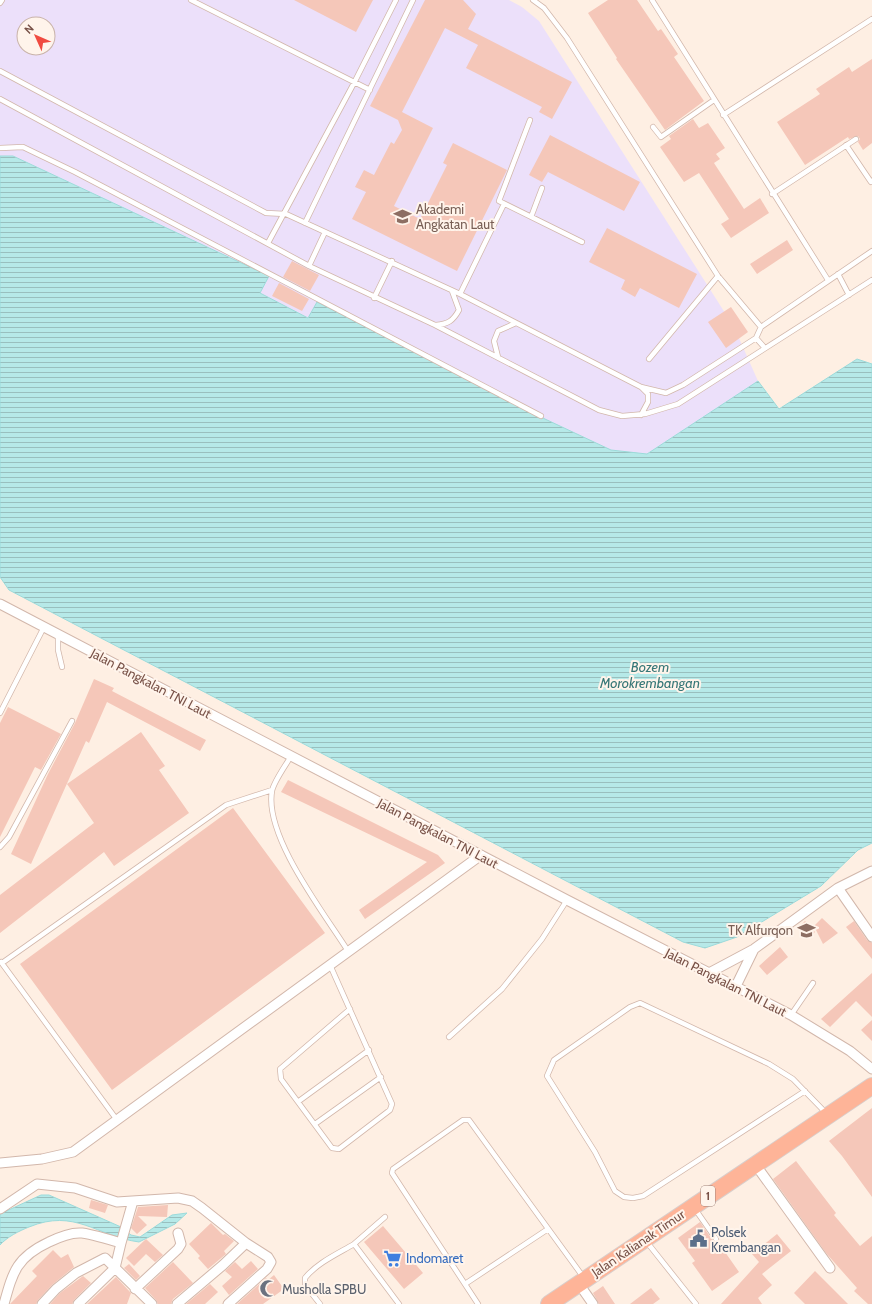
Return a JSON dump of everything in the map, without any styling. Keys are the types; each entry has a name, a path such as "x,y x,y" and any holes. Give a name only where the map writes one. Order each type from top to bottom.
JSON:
{"highway":[{"name":"Jalan Kalianak Timur","path":"549,1304 828,1115 870,1091"}],"street":[{"name":"Jalan Pangkalan TNI Laut","path":"0,604 567,900 791,1015 850,1051 872,1069"},
{"path":"0,1163 42,1159 73,1152 481,855"},
{"path":"709,973 754,949 838,888 872,871"},
{"path":"838,888 872,937"},
{"path":"736,986 754,949"},
{"path":"755,1164 830,1268"},
{"path":"0,1209 37,1184 76,1188 117,1202 178,1198 192,1201 271,1261 267,1269 228,1304"},
{"path":"78,1304 115,1268 133,1201"},
{"path":"4,1304 11,1279 19,1264 28,1253 40,1246 67,1235 81,1233 122,1241"},
{"path":"135,1289 182,1244 178,1233"},
{"path":"177,1304 223,1265 246,1243"},
{"path":"42,1304 56,1289 76,1273 105,1258 143,1297 152,1304"},
{"path":"582,1282 593,1304"},
{"path":"136,1304 143,1297"}],"lane":[{"path":"191,0 370,90"},
{"path":"268,244 286,214 396,0"},
{"path":"305,223 413,0"},
{"path":"533,0 544,8 567,38 718,276 761,327"},
{"path":"652,0 772,194 828,280"},
{"path":"723,115 872,18"},
{"path":"0,71 266,213 286,214 392,261 460,294 641,387 666,392 683,386 756,338 761,327 872,251"},
{"path":"0,99 309,266 374,298 435,325 599,410 622,416 641,414 678,404 764,347 872,280"},
{"path":"653,126 661,137 714,100"},
{"path":"530,120 499,201 582,242"},
{"path":"772,194 856,139"},
{"path":"846,145 870,182 872,181"},
{"path":"0,148 23,147 75,172 541,416"},
{"path":"531,217 542,188"},
{"path":"460,294 504,204"},
{"path":"309,266 325,232"},
{"path":"374,298 392,261"},
{"path":"838,274 849,295"},
{"path":"648,359 718,276"},
{"path":"435,325 447,324 455,318 459,310 452,291"},
{"path":"498,357 494,341 498,331 516,323"},
{"path":"756,338 764,347"},
{"path":"641,387 648,394 648,402 641,414"},
{"path":"0,713 44,627"},
{"path":"58,634 58,650 62,667"},
{"path":"0,848 9,837 72,721"},
{"path":"291,756 272,790 272,814 283,847 348,951"},
{"path":"117,1120 1,962 226,805 272,790"},
{"path":"449,1037 502,990 542,938 567,900"},
{"path":"330,965 369,1050 392,1104 392,1108 339,1149 332,1148 299,1101 281,1079 280,1069 350,1009"},
{"path":"791,1015 813,983"},
{"path":"805,1091 643,1196 633,1198 624,1197 615,1191 595,1152 547,1076 554,1060 630,1007 640,1003 769,1064 793,1079 805,1091 828,1115"},
{"path":"299,1101 369,1050"},
{"path":"315,1124 381,1077"},
{"path":"478,1304 392,1173 393,1169 463,1120 469,1120 548,1229 582,1282"},
{"path":"693,1206 716,1239"},
{"path":"320,1304 305,1284 305,1278 309,1273 334,1255 354,1244 385,1217"},
{"path":"465,1284 548,1229"},
{"path":"644,1239 696,1304"},
{"path":"354,1244 397,1303"}],"shaded area":[{"name":"Akademi Angkatan Laut","path":"0,0 509,0 522,7 539,21 734,327 758,381 647,454 611,450 545,419 318,302 308,318 260,293 269,276 13,156 0,156"}],"water":[{"name":"Bozem Morokrembangan","path":"0,156 13,156 269,276 260,293 308,318 317,302 545,419 611,450 647,454 758,381 779,409 857,359 872,364 872,843 858,850 821,886 737,937 705,948 683,942 9,590 0,577"},
{"path":"41,1195 49,1195 121,1227 131,1235 140,1237 172,1215 187,1213 175,1224 139,1242 124,1239 85,1225 60,1220 45,1222 21,1230 6,1239 0,1245 0,1214"}],"building":[{"path":"294,0 373,0 356,32"},
{"path":"425,0 463,0 476,14 468,29 572,82 552,119 539,112 542,107 466,68 478,45 445,28 402,112 433,128 394,206 420,219 447,165 443,163 453,143 507,170 457,271 352,219 366,192 355,187 364,170 374,175 391,142 394,144 402,130 398,120 370,106"},
{"path":"608,0 637,0 658,31 661,29 678,54 674,57 704,101 665,130 616,59 617,58 588,13"},
{"path":"872,59 872,143 863,150 858,142 860,139 858,136 849,139 848,137 805,165 777,122 820,94 816,89 849,67 852,72"},
{"path":"693,119 699,128 708,123 725,148 716,154 720,159 714,163 744,209 760,198 769,213 731,238 721,224 729,219 699,173 684,182 660,147 671,139 669,136"},
{"path":"550,135 640,182 624,211 548,172 542,182 529,175"},
{"path":"607,228 697,274 679,308 640,288 635,297 621,289 625,280 589,262"},
{"path":"787,240 793,250 757,274 750,264"},
{"path":"292,261 319,275 310,291 283,277"},
{"path":"279,283 309,299 302,311 272,296"},
{"path":"731,307 748,332 726,348 708,322"},
{"path":"94,679 114,688 112,691 206,740 200,751 107,702 89,743 86,741 31,864 11,854 48,774 75,723"},
{"path":"8,707 61,734 41,770 35,767 0,837 0,723"},
{"path":"141,732 165,766 159,770 189,813 114,866 104,852 0,933 0,895 94,823 67,784"},
{"path":"288,780 438,855 445,863 365,919 359,910 427,862 281,792"},
{"path":"233,808 325,933 112,1090 20,964"},
{"path":"822,918 838,933 823,944 814,926"},
{"name":"TK Alfurqon","path":"805,921 815,932 808,939 798,928"},
{"path":"854,921 867,940 872,943 872,959 846,927"},
{"path":"780,947 788,957 767,975 759,966"},
{"path":"872,973 872,1017 856,1001 830,1027 821,1019"},
{"path":"872,1020 872,1041 861,1030"},
{"path":"872,1108 872,1197 829,1141"},
{"path":"796,1161 836,1213 834,1215 860,1246 872,1236 872,1304 868,1304 854,1291 857,1288 826,1253 773,1179"},
{"path":"91,1200 108,1205 105,1213 89,1208"},
{"path":"168,1205 167,1217 138,1216 147,1225 137,1234 131,1228 138,1207"},
{"path":"700,1222 713,1241 718,1242 739,1272 712,1291 692,1263 695,1261 678,1238"},
{"path":"211,1223 223,1235 225,1234 234,1241 224,1251 226,1254 208,1269 198,1258 200,1256 189,1244"},
{"name":"Indomaret","path":"383,1226 423,1273 404,1289 364,1242"},
{"path":"777,1234 791,1251 762,1274 772,1285 758,1298 762,1304 721,1304 759,1262 752,1254"},
{"path":"146,1239 163,1255 155,1262 146,1254 134,1266 126,1258"},
{"path":"53,1250 61,1258 68,1254 74,1267 52,1285 36,1304 10,1304 37,1276 32,1271"},
{"path":"251,1261 258,1269 229,1295 222,1286 232,1277 225,1271 235,1262 242,1269"},
{"path":"173,1262 193,1283 173,1299 171,1304 158,1304 145,1288"},
{"path":"129,1264 140,1276 136,1280 124,1268"},
{"path":"815,1271 848,1304 805,1304 794,1293"},
{"name":"Musholla SPBU","path":"274,1275 284,1289 263,1304 237,1304 266,1278 268,1280"},
{"path":"83,1276 91,1283 74,1300 72,1304 50,1304 60,1293"},
{"path":"116,1277 131,1293 127,1304 87,1304"},
{"path":"210,1284 218,1292 205,1304 186,1304"},
{"path":"603,1286 615,1304 599,1304 593,1293"},
{"path":"651,1288 660,1299 653,1304 630,1304"}],"place":[{"name":"Akademi Angkatan Laut","path":"403,216"},
{"name":"TK Alfurqon","path":"806,930"},
{"name":"Polsek Krembangan","path":"698,1239"},
{"name":"Indomaret","path":"393,1258"},
{"name":"Musholla SPBU","path":"269,1289"}]}
